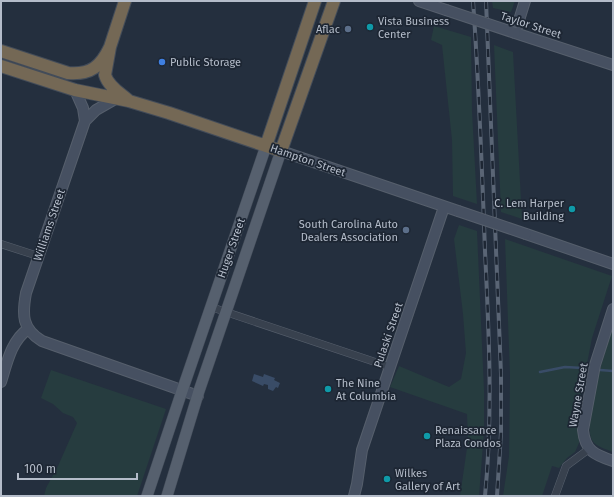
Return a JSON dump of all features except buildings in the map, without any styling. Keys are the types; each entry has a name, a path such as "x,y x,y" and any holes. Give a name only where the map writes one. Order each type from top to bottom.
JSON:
{"highway":[{"path":"124,1 110,47 105,70 106,77 112,86 129,101"},
{"name":"Huger Street","path":"266,146 314,1"},
{"name":"Huger Street","path":"281,151 334,1"},
{"path":"1,51 74,74 88,72 98,66 110,47"},
{"name":"Hampton Street","path":"1,66 75,90 117,98 169,113 281,151"}],"main road":[{"name":"Huger Street","path":"147,496 266,146"},
{"name":"Huger Street","path":"167,496 198,396 281,151"}],"street":[{"name":"Taylor Street","path":"419,1 613,65"},
{"path":"515,33 525,1"},
{"path":"75,90 83,108 85,121"},
{"name":"Williams Street","path":"28,329 24,319 26,294 85,121 96,110 117,98"},
{"name":"Hampton Street","path":"281,151 613,264"},
{"name":"Pulaski Street","path":"354,496 362,450 444,207"},
{"path":"1,244 38,256"},
{"path":"211,307 390,367"},
{"name":"Wayne Street","path":"589,449 583,437 582,430 595,365 613,309"},
{"path":"1,382 14,343 20,335 28,329 35,337 42,341 198,396"},
{"path":"555,496 566,466 589,449 596,455 613,461"}],"green space":[{"path":"492,1 515,1 511,12 493,8"},
{"path":"434,26 471,37 472,111 477,204 453,196 452,140 442,45 431,40"},
{"path":"494,45 513,52 522,219 501,212"},
{"path":"459,225 477,231 484,390 484,431 479,496 460,496 468,441 467,414 390,387 399,366 449,387 461,379 466,353 454,239"},
{"path":"505,239 612,276 592,338 580,400 579,443 575,452 567,458 559,468 552,466 542,496 503,496 509,456 510,375"},
{"path":"613,328 613,452 601,448 592,440 590,418 596,385"},
{"path":"51,370 166,409 137,496 44,496 46,488 58,466 77,423 73,417 63,413 53,404 41,398"}],"water":[{"path":"254,374 263,377 264,374 275,378 274,380 280,383 278,388 276,387 273,391 268,389 268,385 264,384 263,386 252,381"}],"waterway":[{"path":"540,372 565,367 583,368"},
{"path":"600,370 613,371"}],"railway":[{"path":"473,1 489,343 490,405 485,496"},
{"path":"486,1 501,374 501,433 497,496"}],"place":[{"name":"Vista Business Center","path":"370,27"},
{"name":"Aflac","path":"348,29"},
{"name":"Public Storage","path":"162,62"},
{"name":"C. Lem Harper Building","path":"572,209"},
{"name":"South Carolina Auto Dealers Association","path":"406,230"},
{"name":"The Nine At Columbia","path":"328,389"},
{"name":"Renaissance Plaza Condos","path":"427,436"},
{"name":"Wilkes Gallery of Art","path":"387,479"}]}
